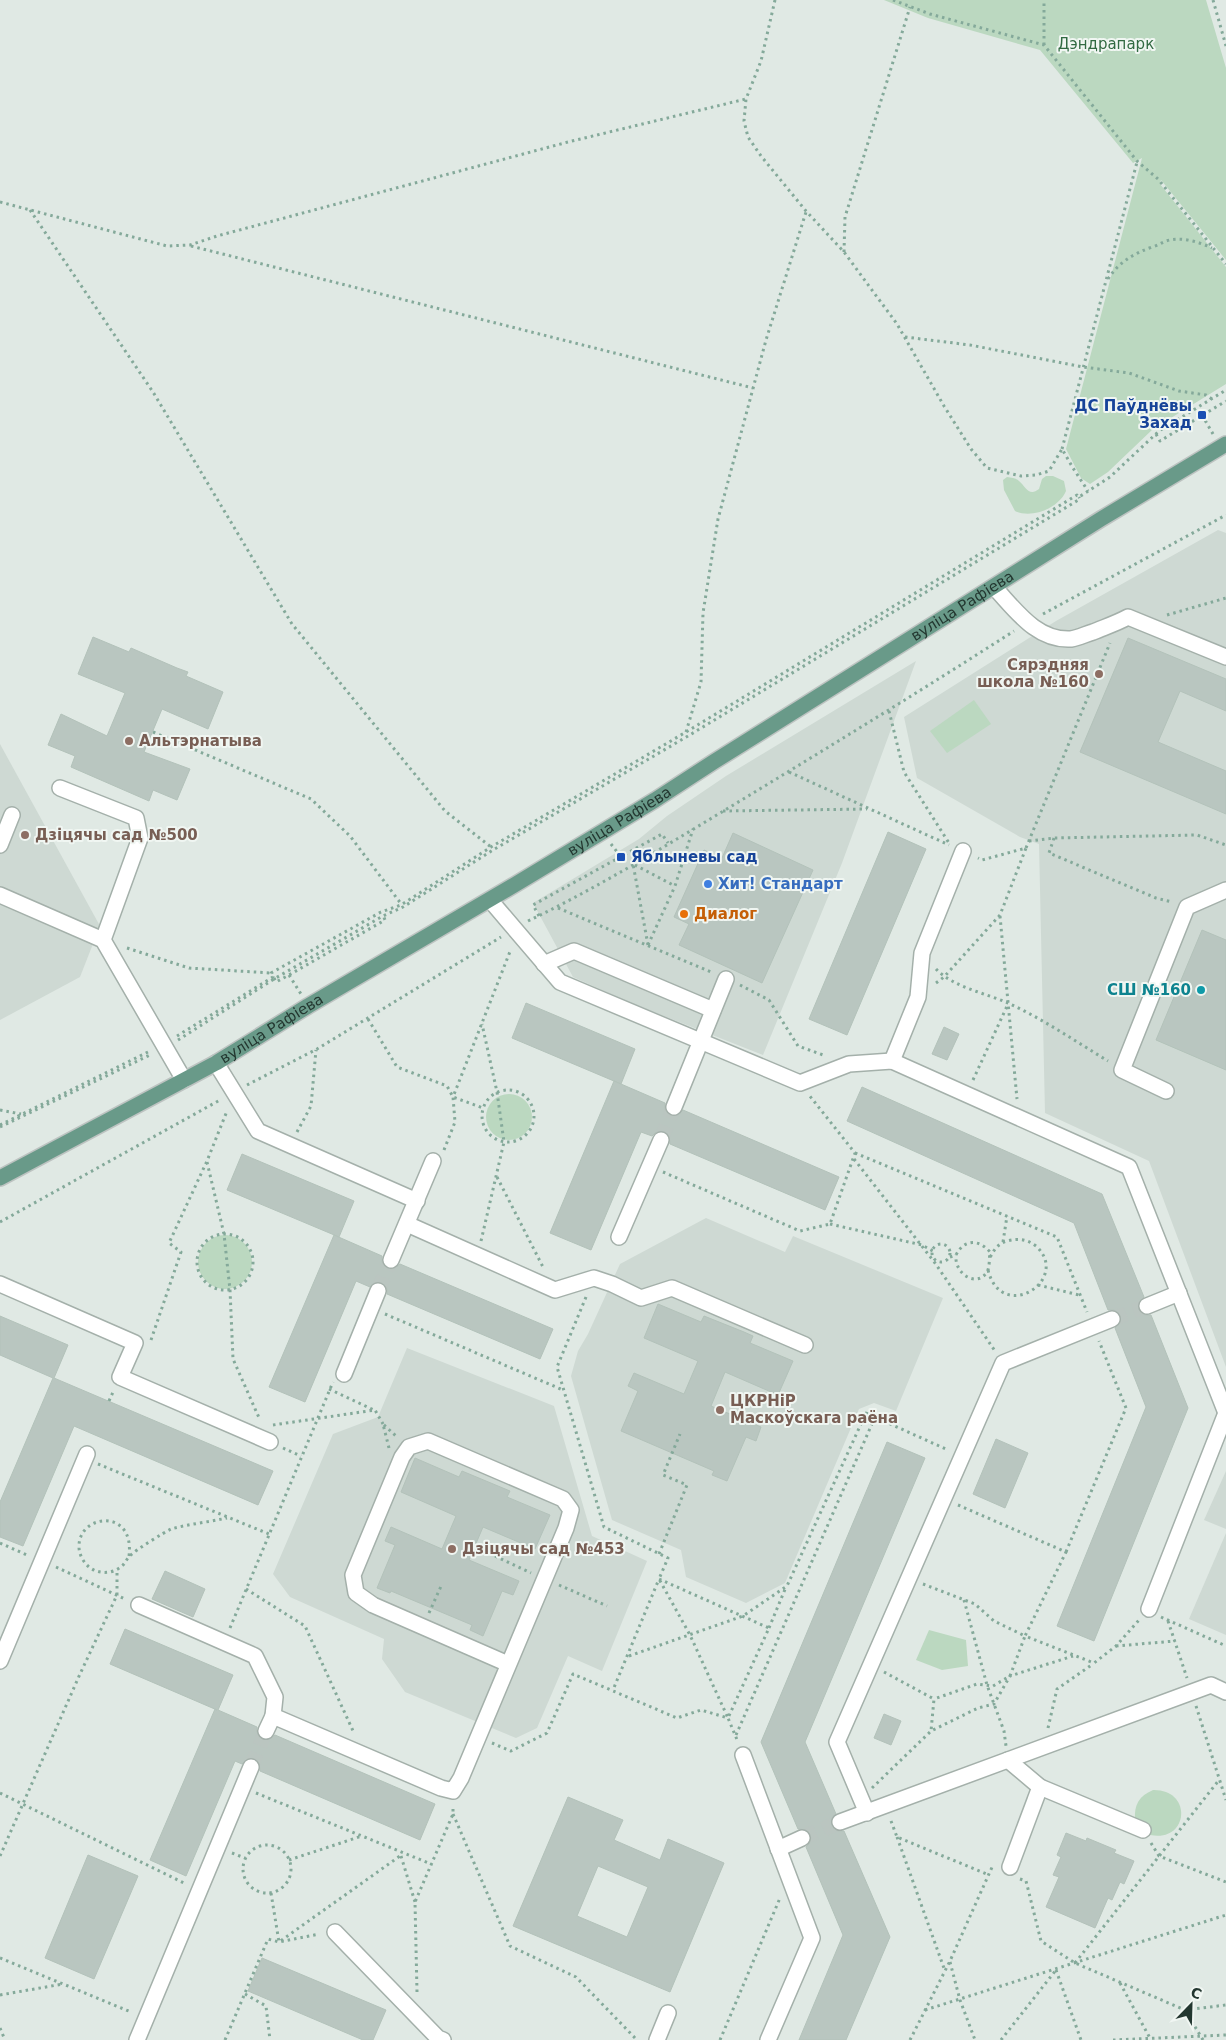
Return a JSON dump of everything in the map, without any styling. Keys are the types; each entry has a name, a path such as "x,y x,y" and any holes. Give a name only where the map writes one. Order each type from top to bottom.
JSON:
{"main road":[{"name":"вуліца Рафіева","path":"0,1178 216,1063 308,1006 490,900 656,800 723,756 1226,444"}],"lane":[{"path":"994,587 1028,622 1040,632 1054,638 1072,639 1128,617 1226,657"},
{"path":"60,788 136,818 139,826 140,838 103,940"},
{"path":"0,845 12,815"},
{"path":"892,1061 918,997 922,953 957,848"},
{"path":"1166,1091 1122,1070 1187,907 1226,890"},
{"path":"0,895 103,940 184,1080"},
{"path":"490,900 560,982 800,1084 849,1064 892,1061 1129,1167 1226,1413 1148,1609"},
{"path":"544,964 574,951 713,1010"},
{"path":"674,1107 726,979"},
{"path":"216,1063 258,1130 417,1201"},
{"path":"618,1237 661,1140"},
{"path":"391,1260 437,1159"},
{"path":"407,1224 555,1290 594,1278 612,1284 641,1298 672,1288 804,1345"},
{"path":"0,1284 135,1343 120,1377 270,1442"},
{"path":"344,1374 373,1308 378,1291"},
{"path":"1147,1306 1179,1293"},
{"path":"864,1806 837,1742 1003,1363 1112,1318"},
{"path":"273,1716 441,1788 453,1791 461,1778 566,1528 571,1510 562,1499 428,1441 409,1448 402,1457 353,1576 356,1593 367,1601 422,1627 508,1664"},
{"path":"0,1661 86,1457"},
{"path":"139,1605 255,1656 275,1697 273,1716 266,1731"},
{"path":"840,1822 864,1806 886,1806 1043,1748 1190,1687 1211,1685 1226,1692"},
{"path":"743,1755 812,1938 768,2040"},
{"path":"1008,1760 1040,1787 1143,1830"},
{"path":"137,2040 251,1767"},
{"path":"1009,1872 1040,1787"},
{"path":"778,1848 802,1838"},
{"path":"335,1932 439,2039"},
{"path":"657,2040 668,2013"}],"path":[{"path":"775,0 761,62 746,99 744,121 748,137 760,156 806,211 844,252 905,337 949,414 971,449 987,468 1021,476 1036,475 1049,471 1062,449 1137,161"},
{"path":"893,0 910,7 1044,45 1137,161 1158,179 1226,264"},
{"path":"1044,0 1044,45"},
{"path":"1213,0 1226,46"},
{"path":"844,252 845,217 910,7"},
{"path":"190,246 217,236 568,142 746,99"},
{"path":"0,202 167,246 190,246 753,388"},
{"path":"30,210 153,392 292,624 445,811 491,847"},
{"path":"402,906 491,847 687,734 701,682 704,613 718,519 766,340 806,211"},
{"path":"1106,283 1114,270 1126,259 1141,250 1167,241 1175,239 1197,241 1215,250"},
{"path":"905,337 970,345 1083,368 1129,373 1179,390 1206,395 1212,399"},
{"path":"0,1126 165,1046 273,977 382,914 402,906 1069,500 1078,495 1079,497 1112,476 1156,434 1226,390"},
{"path":"1156,434 1160,441 1226,401"},
{"path":"1062,449 1088,491"},
{"path":"0,1222 234,1092 316,1049 539,916 668,844 889,711 1028,622 1226,515"},
{"path":"1141,622 1226,598"},
{"path":"918,997 944,977 1000,916 1119,622"},
{"path":"889,711 904,772 957,848"},
{"path":"153,732 311,799 350,836 402,906"},
{"path":"788,772 982,860 1026,848"},
{"path":"723,811 870,809"},
{"path":"632,864 648,946 675,886 693,829"},
{"path":"539,916 533,905 662,834 668,844"},
{"path":"1029,841 1054,838 1197,835 1226,845"},
{"path":"1054,838 1049,853 1156,898 1187,907"},
{"path":"632,864 675,886"},
{"path":"273,977 276,982 385,920 382,914"},
{"path":"1000,916 1019,1118"},
{"path":"437,1159 454,1122 453,1097 516,930"},
{"path":"103,940 190,968 273,977"},
{"path":"922,953 944,977 1008,1003 1043,1021 1122,1070"},
{"path":"966,1095 1008,1003"},
{"path":"368,1019 397,1067 447,1086 453,1097 483,1108"},
{"path":"477,1255 504,1142 497,1092 482,1024"},
{"path":"290,1144 311,1106 316,1049"},
{"path":"800,1084 855,1153 1057,1237 1126,1408 1066,1552 1024,1636 1010,1676 994,1704 978,1708 931,1731 864,1806"},
{"path":"514,1090 531,1102 535,1113 534,1123 526,1136 518,1141 504,1142 492,1137 486,1131 482,1122 483,1108 488,1100 497,1092 514,1090"},
{"path":"149,1346 180,1252 169,1243 207,1161 234,1092"},
{"path":"0,1110 22,1115"},
{"path":"830,1224 855,1153"},
{"path":"853,1158 936,1262"},
{"path":"207,1161 224,1234 230,1290 233,1359 270,1442 301,1456"},
{"path":"650,1164 655,1168 800,1231 830,1224 922,1246 933,1251"},
{"path":"497,1176 555,1290"},
{"path":"1003,1242 1007,1216"},
{"path":"224,1234 236,1236 243,1240 253,1257 253,1267 247,1280 239,1287 230,1290 214,1288 206,1284 198,1272 196,1262 200,1247 207,1240 224,1234"},
{"path":"988,1270 986,1274 978,1278 969,1278 958,1269 956,1255 959,1249 965,1244 975,1242 984,1245 990,1252 989,1260 988,1270 994,1285 1010,1295 1030,1293 1044,1277 1045,1264 1039,1250 1025,1240 1015,1239 1003,1242 997,1246 989,1260"},
{"path":"950,1257 948,1246 937,1245 933,1251 936,1262 1003,1363"},
{"path":"936,1262 956,1255"},
{"path":"594,1278 557,1367 604,1527 668,1558 612,1690"},
{"path":"1038,1285 1080,1295"},
{"path":"373,1308 564,1391"},
{"path":"224,1642 329,1389 332,1383 344,1374"},
{"path":"329,1389 375,1410 383,1424"},
{"path":"272,1425 375,1410"},
{"path":"728,1718 786,1586 866,1413 963,1456"},
{"path":"736,1735 875,1417"},
{"path":"659,1554 687,1485 663,1475 680,1434"},
{"path":"86,1457 227,1518 269,1534"},
{"path":"943,1499 1066,1552"},
{"path":"129,1556 170,1530 227,1518"},
{"path":"99,1521 111,1521 127,1532 131,1543 129,1556 117,1570 108,1573 100,1572 86,1564 80,1555 79,1547 84,1532 88,1526 99,1521"},
{"path":"0,1543 139,1605"},
{"path":"0,1856 117,1595 117,1570"},
{"path":"909,1578 975,1604 994,1622 1024,1636 1094,1663"},
{"path":"659,1579 769,1628"},
{"path":"659,1579 690,1636 736,1735 743,1755"},
{"path":"422,1627 442,1584"},
{"path":"628,1656 743,1616 786,1586"},
{"path":"246,1589 305,1626 363,1755"},
{"path":"964,1600 987,1685 1004,1731 1008,1760"},
{"path":"1043,1748 1057,1689 1116,1646 1148,1609 1168,1621 1226,1646"},
{"path":"1168,1621 1226,1800"},
{"path":"1116,1646 1175,1641"},
{"path":"871,1665 934,1699 977,1684 994,1686 1010,1676 1074,1656"},
{"path":"478,1737 511,1751 547,1733 573,1674 677,1718 701,1710 728,1718"},
{"path":"931,1731 934,1699"},
{"path":"1075,1963 1219,1780"},
{"path":"242,1787 431,1864"},
{"path":"453,1791 453,1814 510,1946 576,1977 637,2040"},
{"path":"0,1793 199,1890"},
{"path":"886,1806 945,1971"},
{"path":"415,1902 453,1814"},
{"path":"1143,1830 1159,1856 1226,1882"},
{"path":"289,1860 362,1836"},
{"path":"897,1837 989,1875"},
{"path":"267,1845 280,1849 289,1860 290,1878 280,1890 271,1894 261,1893 253,1890 245,1880 242,1866 245,1858 252,1850 267,1845"},
{"path":"399,1851 415,1902 418,2017"},
{"path":"279,1942 400,1856"},
{"path":"910,2040 950,1962 996,1858"},
{"path":"992,1867 1009,1872 1026,1881 1041,1940 1075,1963 1185,2010 1226,2005"},
{"path":"720,2040 789,1876"},
{"path":"271,1894 279,1942"},
{"path":"925,2010 1226,1915"},
{"path":"225,2040 268,1939 279,1942 335,1932"},
{"path":"0,1958 146,2018"},
{"path":"950,1962 960,2000 975,2040"},
{"path":"1001,2040 1056,1969"},
{"path":"1056,1969 1081,2040"},
{"path":"1120,1982 1151,2039"},
{"path":"0,1995 64,1984"},
{"path":"245,1994 266,2006 270,2040"},
{"path":"1185,2010 1202,2038"},
{"path":"0,2028 5,2040"},
{"path":"1113,2040 1202,2038 1226,2035"}],"shaded area":[{"path":"1218,530 1226,533 1226,1367 1149,1161 1045,1113 1039,844 1020,837 917,778 904,717 1056,621"},
{"path":"916,661 842,863 763,1055 631,1003 573,977 533,903 639,839 667,816 726,776"},
{"name":"Дзіцячы сад №500","path":"0,744 100,926 80,977 0,1020"},
{"name":"ЦКРНіР Маскоўскага раёна","path":"706,1218 785,1252 793,1236 943,1298 896,1411 874,1403 859,1409 785,1583 746,1603 686,1577 681,1550 612,1520 571,1376 578,1351 588,1334 620,1264"},
{"name":"Дзіцячы сад №453","path":"407,1348 554,1406 592,1536 647,1561 602,1671 568,1656 537,1728 516,1738 405,1692 382,1659 384,1639 290,1597 273,1574 333,1434 378,1417"},
{"path":"1226,1471 1226,1529 1204,1520"},
{"path":"1226,1533 1226,1635 1189,1619"}],"green space":[{"name":"Дэндрапарк","path":"884,0 1206,0 1226,68 1226,260 1161,180 1160,184 1226,267 1226,384 1153,429 1108,472 1090,484 1081,478 1066,449 1142,158 1133,163 1040,50 928,18"},
{"path":"1046,476 1053,476 1064,481 1066,491 1062,497 1051,507 1037,513 1029,514 1015,511 1004,490 1003,480 1007,477 1015,479 1030,492 1033,492 1039,489 1042,479"},
{"path":"974,700 991,724 947,753 930,731"},
{"path":"509,1094 522,1098 528,1104 532,1117 528,1130 522,1136 509,1140 496,1136 490,1130 486,1117 490,1104 496,1098"},
{"path":"225,1235 235,1237 244,1243 250,1252 252,1262 250,1272 244,1281 235,1287 225,1289 215,1287 206,1281 200,1272 198,1262 200,1252 206,1243 215,1237"},
{"path":"929,1630 966,1640 968,1666 942,1670 916,1660"},
{"path":"1153,1790 1166,1792 1175,1798 1180,1806 1179,1824 1173,1831 1163,1835 1150,1835 1135,1819 1135,1809 1138,1801"}],"building":[{"path":"93,637 129,652 131,648 188,672 186,676 223,692 208,729 162,709 144,752 190,769 177,800 153,790 149,801 71,767 75,756 48,745 61,714 107,736 125,693 78,674"},
{"path":"1128,638 1226,679 1226,711 1180,691 1158,742 1226,771 1226,814 1080,752"},
{"path":"888,832 926,849 847,1035 809,1019"},
{"path":"733,833 813,870 762,983 679,945 689,924 674,917 704,850 722,858"},
{"name":"СШ №160","path":"1202,930 1226,940 1226,1070 1156,1040"},
{"path":"526,1003 635,1049 621,1084 512,1038"},
{"path":"944,1027 959,1034 947,1060 932,1054"},
{"path":"614,1081 665,1103 665,1109 670,1115 676,1116 683,1110 839,1177 825,1210 670,1144 669,1135 664,1131 656,1132 652,1136 641,1132 591,1250 550,1233"},
{"path":"862,1087 1102,1194 1144,1297 1138,1304 1139,1310 1145,1315 1151,1315 1188,1408 1094,1641 1057,1626 1146,1407 1115,1328 1121,1321 1120,1315 1114,1310 1108,1310 1074,1223 847,1121"},
{"path":"242,1154 354,1201 339,1237 227,1190"},
{"path":"334,1235 382,1256 382,1262 387,1268 393,1269 400,1264 553,1329 540,1359 387,1294 387,1289 382,1283 376,1282 370,1287 356,1281 305,1402 269,1387"},
{"path":"658,1304 701,1322 704,1316 744,1332 753,1336 750,1343 793,1361 778,1395 725,1372 711,1406 761,1427 756,1441 746,1437 727,1481 712,1475 714,1471 621,1431 638,1391 628,1386 634,1373 684,1394 698,1361 644,1338"},
{"path":"0,1316 68,1345 54,1378 273,1471 258,1505 74,1426 23,1546 0,1537 0,1502 53,1378 0,1355"},
{"path":"996,1439 1028,1453 1005,1508 973,1494"},
{"path":"887,1442 925,1458 805,1742 836,1814 831,1820 831,1826 838,1831 844,1831 890,1937 846,2040 799,2040 843,1935 806,1847 810,1843 811,1835 807,1830 798,1829 761,1742"},
{"path":"415,1458 459,1477 462,1471 510,1491 507,1497 550,1515 535,1549 483,1527 469,1560 519,1581 513,1595 502,1591 483,1636 470,1630 472,1625 391,1591 390,1593 377,1588 395,1545 385,1541 391,1527 442,1549 456,1516 401,1492"},
{"path":"165,1571 205,1589 193,1617 152,1599"},
{"path":"125,1629 233,1675 218,1710 257,1727 257,1732 262,1739 267,1740 275,1735 435,1804 420,1840 260,1771 259,1762 250,1758 242,1764 235,1761 186,1876 150,1860 215,1709 110,1664"},
{"path":"884,1714 901,1721 891,1745 874,1738"},
{"path":"568,1797 623,1820 614,1840 660,1860 668,1839 724,1863 670,1992 513,1926","holes":["598,1866 648,1887 627,1937 577,1916"]},
{"path":"1066,1833 1086,1841 1087,1838 1116,1850 1114,1853 1134,1861 1124,1884 1120,1882 1112,1900 1108,1898 1095,1928 1046,1907 1059,1877 1053,1875 1061,1857 1057,1855"},
{"path":"88,1855 138,1876 94,1979 45,1958"},
{"path":"262,1958 386,2010 373,2040 363,2040 248,1991"}],"tunnel":[{"path":"661,1140 674,1107"},
{"path":"378,1291 391,1260"},
{"path":"1112,1319 1147,1306"},
{"path":"251,1767 266,1731"},
{"path":"802,1838 840,1822"}],"place":[{"name":"ДС Паўднёвы Захад","path":"1202,415"},
{"name":"Сярэдняя школа №160","path":"1099,674"},
{"name":"Альтэрнатыва","path":"129,741"},
{"name":"Дзіцячы сад №500","path":"25,835"},
{"name":"Яблыневы сад","path":"621,857"},
{"name":"Хит! Стандарт","path":"708,884"},
{"name":"Диалог","path":"684,914"},
{"name":"СШ №160","path":"1201,990"},
{"name":"ЦКРНіР Маскоўскага раёна","path":"720,1410"},
{"name":"Дзіцячы сад №453","path":"452,1549"}]}
